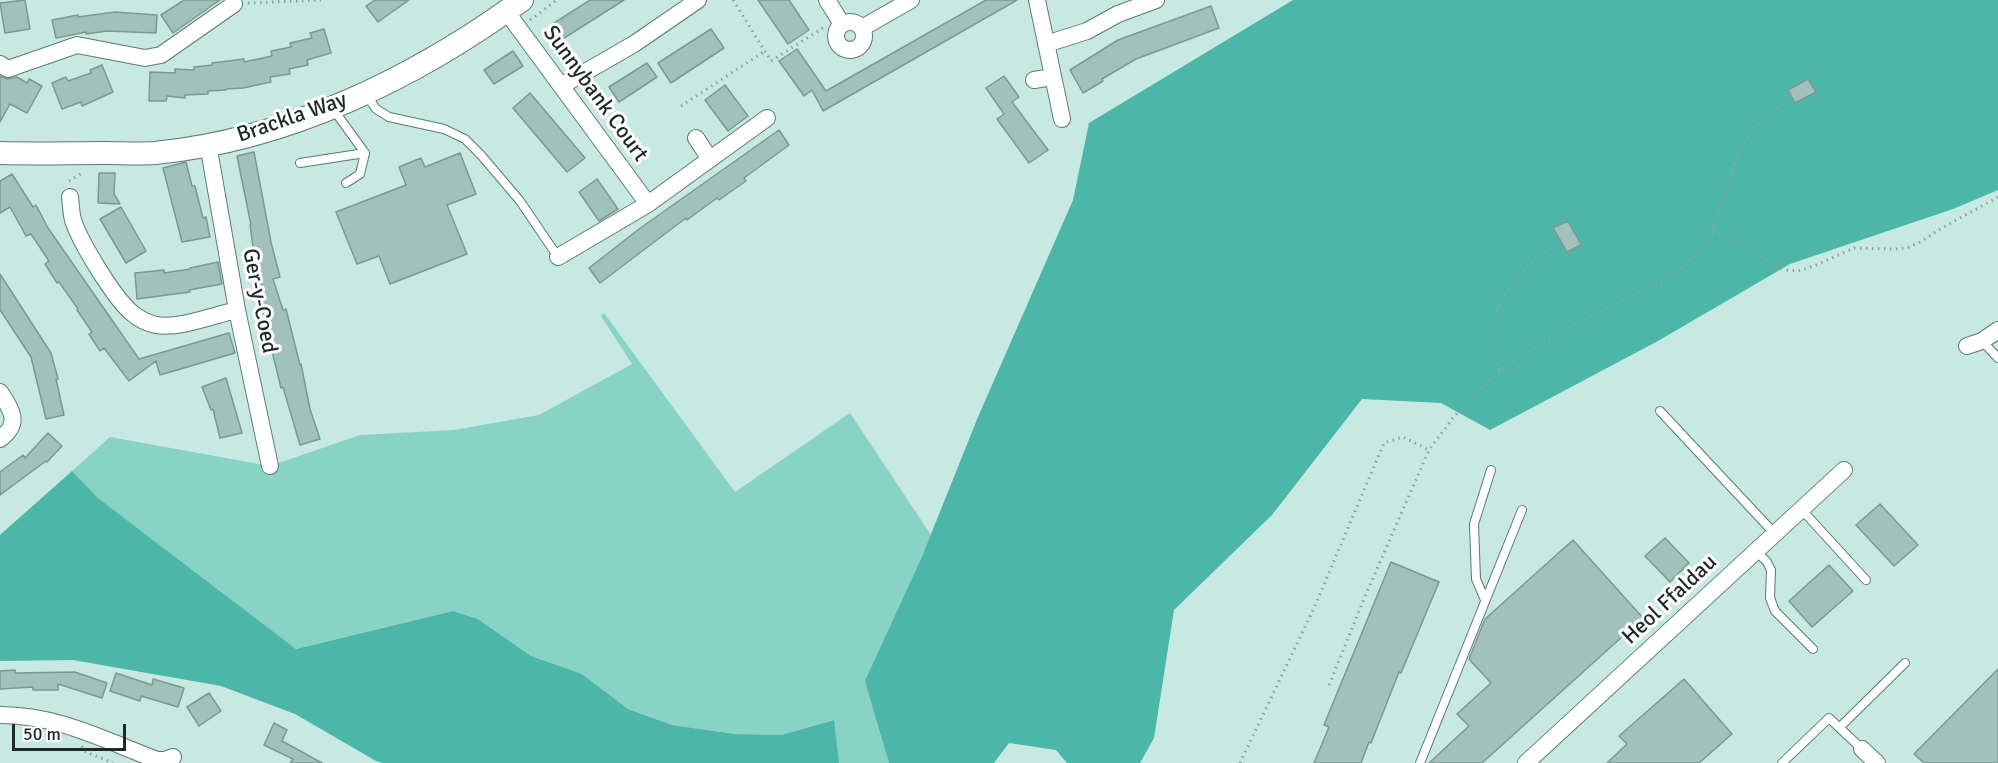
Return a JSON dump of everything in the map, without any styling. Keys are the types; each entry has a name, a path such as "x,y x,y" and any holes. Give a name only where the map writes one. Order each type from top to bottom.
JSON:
{"street":[{"path":"561,86 634,44 698,0"},
{"path":"827,0 840,21"},
{"path":"862,28 911,0"},
{"path":"1037,0 1062,119"},
{"path":"1046,44 1087,31 1118,14 1155,0"},
{"path":"0,64 8,69 77,45 145,58 161,55 234,4"},
{"name":"Sunnybank Court","path":"516,13 561,86 648,204"},
{"name":"Brackla Way","path":"0,153 154,153 266,132 365,93 516,13"},
{"path":"840,21 854,22 862,28 864,38 860,47 851,51 838,45 836,40 840,21"},
{"path":"1034,80 1053,77"},
{"path":"558,257 648,204 767,118"},
{"path":"696,138 710,159"},
{"name":"Ger-y-Coed","path":"207,144 237,310 270,466"},
{"path":"70,197 73,220 96,264 120,301 144,321 171,326 237,310"},
{"path":"1975,344 1998,330"},
{"path":"0,392 13,416 13,424 8,433 0,439"},
{"name":"Heol Ffaldau","path":"1526,763 1845,470"},
{"path":"0,715 57,722 79,734 157,760 173,757"},
{"path":"1862,749 1875,762"}],"lane":[{"path":"365,93 376,109 389,117 444,129 465,139 482,155 520,201 558,257"},
{"path":"331,107 365,153 360,174 346,183"},
{"path":"300,163 365,153"},
{"path":"1975,344 1998,358"},
{"path":"1660,411 1775,534"},
{"path":"1485,600 1476,579 1474,524 1491,470"},
{"path":"1420,763 1522,510"},
{"path":"1802,510 1866,580"},
{"path":"1756,551 1767,562 1771,570 1770,598 1775,612 1813,649"},
{"path":"1840,728 1905,663"},
{"path":"1782,763 1829,718 1862,749"}],"path":[{"path":"234,4 321,0"},
{"path":"516,13 557,0"},
{"path":"733,0 771,60 840,21"},
{"path":"681,106 765,51"},
{"path":"1329,685 1429,450 1453,418 1475,393 1501,370 1530,350 1675,275 1696,254 1713,230 1741,145 1762,120 1790,99"},
{"path":"1713,230 1785,270 1798,271 1854,248 1907,248 1998,197"},
{"path":"1501,370 1493,360 1490,340 1494,320 1501,305 1520,275 1540,255 1562,243"},
{"path":"1240,763 1314,608 1384,443 1403,437 1429,450"}],"green space":[{"path":"1293,0 1998,0 1998,190 1953,209 1790,264 1658,341 1490,430 1441,403 1362,399 1272,515 1174,610 1154,738 1140,763 1067,763 1056,750 1009,743 994,763 889,763 865,681 921,559 978,417 1073,200 1089,123"},
{"path":"604,313 735,492 850,413 931,535 921,559 880,728 889,763 839,763 833,720 781,735 735,734 672,725 628,709 582,674 531,656 478,619 453,611 296,649 98,498 72,471 110,437 270,466 360,435 454,430 539,415 632,364 601,316"},
{"path":"72,471 98,498 296,649 453,611 478,619 531,656 582,674 628,709 672,725 735,734 781,735 834,720 839,763 383,763 295,714 221,686 73,660 0,661 0,535"}],"building":[{"path":"25,0 30,29 5,33 0,3"},
{"path":"184,0 220,0 173,33 161,15"},
{"path":"375,0 409,0 378,22 366,6"},
{"path":"590,0 624,0 561,40 551,25"},
{"path":"758,0 789,0 809,30 788,44"},
{"path":"986,0 1017,0 823,111 812,90 804,96 779,61 797,49 826,91"},
{"path":"1211,6 1219,28 1136,59 1083,93 1070,70 1118,40"},
{"path":"115,12 157,15 156,33 107,31 86,34 86,32 56,38 52,20"},
{"path":"324,29 331,53 307,60 308,65 289,69 290,74 270,77 271,82 243,88 208,91 208,94 185,95 185,98 167,96 166,101 149,101 150,72 175,73 175,69 194,70 194,67 212,65 212,63 244,59 244,62 272,56 271,51 291,47 290,43 312,38 310,33"},
{"path":"711,29 724,48 671,83 658,63"},
{"path":"513,51 523,66 494,84 484,70"},
{"path":"647,63 657,77 619,102 609,87"},
{"path":"102,65 113,92 82,106 81,102 62,109 52,83 66,77 68,81 91,73 90,70"},
{"path":"0,76 7,79 17,77 27,83 29,79 42,86 27,113 10,104 0,122"},
{"path":"1004,76 1019,97 1012,102 1048,150 1029,163 997,119 1004,114 986,88"},
{"path":"1808,79 1816,92 1795,103 1788,90"},
{"path":"725,85 748,116 728,131 705,100"},
{"path":"530,93 585,158 567,172 513,108"},
{"path":"779,130 789,145 744,178 746,181 719,200 717,198 687,220 686,218 600,283 589,268 639,229"},
{"path":"254,152 280,277 273,279 283,310 286,309 310,409 320,439 300,445 283,387 281,388 269,339 271,339 256,289 262,287 255,261 251,225 237,156"},
{"path":"460,153 476,194 447,205 467,254 390,284 379,256 357,264 336,212 406,185 399,167 421,158 425,167"},
{"path":"186,162 203,218 206,217 210,237 182,242 163,168"},
{"path":"99,173 115,173 114,194 120,204 98,203"},
{"path":"12,174 33,207 36,205 48,228 139,359 229,333 235,353 160,375 156,361 129,381 104,348 100,351 89,334 92,332 78,309 45,264 49,261 31,234 26,236 10,207 0,213 0,181"},
{"path":"597,179 618,209 599,221 579,192"},
{"path":"121,207 146,251 126,263 100,219"},
{"path":"1568,221 1581,245 1567,252 1553,228"},
{"path":"218,262 222,284 189,290 190,292 137,299 135,273 164,270 164,273"},
{"path":"0,274 51,353 64,415 46,419 31,357 0,310"},
{"path":"226,378 242,433 220,438 213,409 211,410 202,387"},
{"path":"48,433 62,446 47,462 0,495 0,472 23,455 25,458"},
{"path":"1880,504 1918,545 1894,566 1856,525"},
{"path":"1665,538 1689,563 1670,582 1645,556"},
{"path":"1573,540 1643,618 1482,763 1429,763 1469,726 1457,714 1491,683 1469,659 1485,619"},
{"path":"1391,562 1439,582 1361,763 1314,763 1329,727 1324,725"},
{"path":"1829,565 1853,591 1812,627 1789,601"},
{"path":"1998,669 1998,763 1924,763 1914,754"},
{"path":"15,670 15,673 75,672 107,683 102,698 58,684 58,690 33,690 33,687 0,689 0,671"},
{"path":"116,673 152,685 153,679 184,688 178,707 141,696 140,701 110,691"},
{"path":"1684,679 1732,734 1699,763 1607,763 1627,744 1619,736"},
{"path":"209,693 221,711 199,726 187,707"},
{"path":"274,723 287,730 282,741 322,763 290,763 293,759 264,745"}]}
